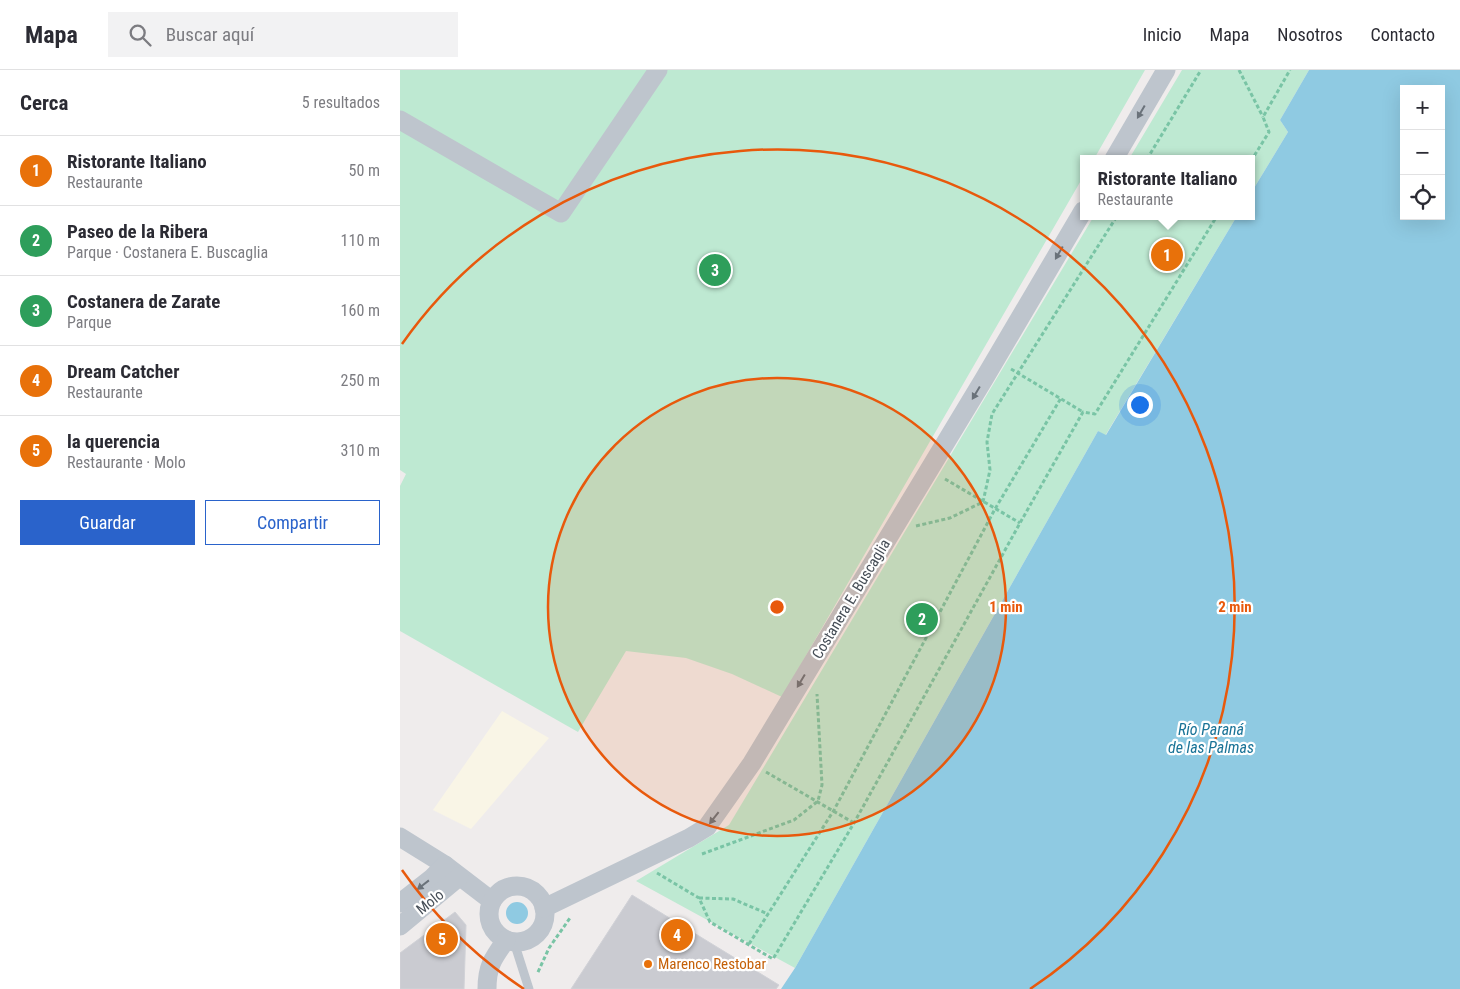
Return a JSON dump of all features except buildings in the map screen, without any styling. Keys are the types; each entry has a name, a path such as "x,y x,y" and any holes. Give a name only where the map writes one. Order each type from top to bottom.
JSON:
{"street":[{"path":"400,120 561,213 658,70"},
{"path":"1116,155 1166,70"},
{"name":"Costanera E. Buscaglia","path":"544,908 689,838 707,826 752,763 1080,216"},
{"path":"400,837 452,871 492,901"},
{"name":"Molo","path":"400,903 432,878 452,871"},
{"name":"Molo","path":"400,926 452,871"},
{"path":"520,886 535,894 544,908 542,925 538,932 523,942 510,941 498,935 492,928 489,919 489,910 497,894 520,886"},
{"path":"487,989 487,979 492,960 510,941"}],"lane":[{"path":"510,941 529,989"}],"path":[{"path":"1149,155 1201,70"},
{"path":"1239,70 1263,117 1268,132 1255,155"},
{"path":"1263,117 1290,70"},
{"path":"984,502 990,470 987,442 992,414 1114,220"},
{"path":"996,359 1083,412 1094,414 1215,220"},
{"path":"749,944 834,810 995,509 1061,398"},
{"path":"699,898 710,922 773,959 854,823 1083,412"},
{"path":"929,470 1020,523"},
{"path":"908,528 950,518 984,502"},
{"path":"752,763 854,823"},
{"path":"634,864 648,868 699,898 733,899 768,914"}],"shaded area":[{"path":"502,711 549,738 471,829 433,810"}],"green space":[{"path":"400,70 1145,70 1096,155 1080,155 1080,182 782,697 732,674 686,658 626,651 578,732 400,631 400,486 406,474 400,470"},
{"path":"1182,70 1309,70 1280,120 1288,132 1255,186 1255,155 1131,155"},
{"path":"1092,220 1235,220 1105,436 1098,431 795,968 636,881 729,825"}],"water":[{"name":"Río Paraná de las Palmas","path":"1309,70 1460,70 1460,989 781,989 795,968 1098,431 1106,435 1235,220 1255,220 1255,186 1288,132 1280,120"},
{"path":"517,902 525,905 528,913 525,921 517,924 509,921 506,913 509,905"}],"place":[{"name":"Ristorante Italiano","path":"1167,255"},
{"name":"Costanera de Zarate","path":"715,270"},
{"name":"Paseo de la Ribera","path":"922,619"},
{"name":"Dream Catcher","path":"677,935"},
{"name":"la querencia","path":"442,939"},
{"name":"Marenco Restobar","path":"648,964"}]}
